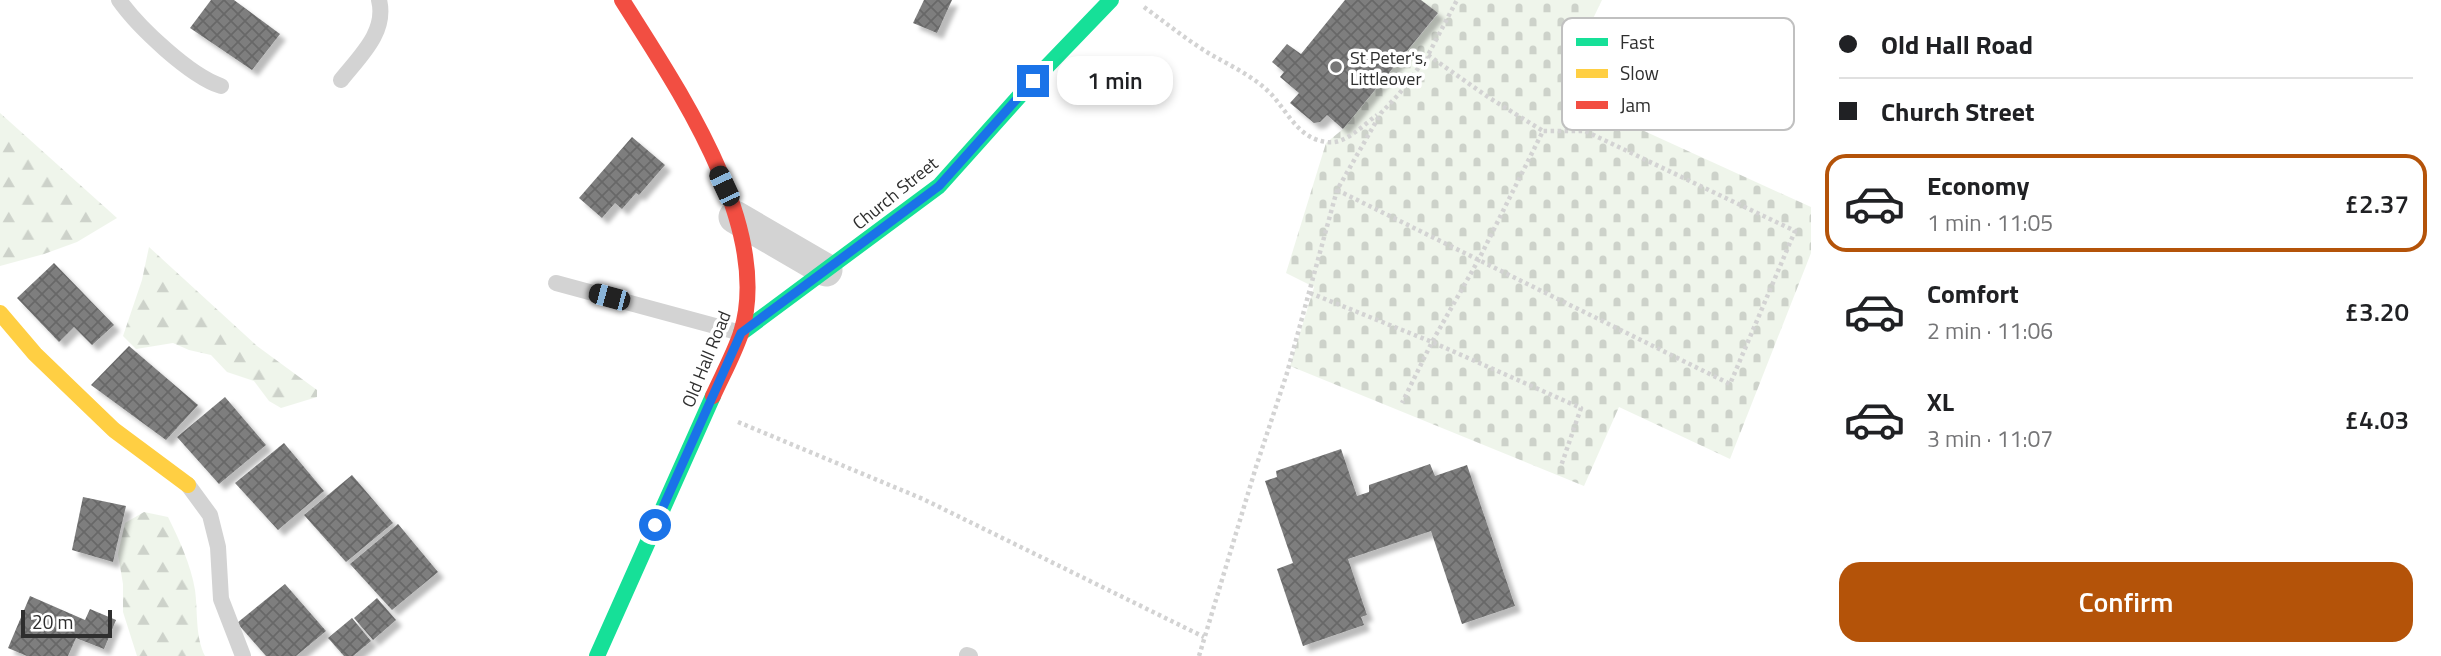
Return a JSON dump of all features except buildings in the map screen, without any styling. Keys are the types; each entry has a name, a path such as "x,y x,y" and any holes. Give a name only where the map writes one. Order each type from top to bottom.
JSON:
{"street":[{"name":"Old Hall Road","path":"597,656 741,333 747,270 735,217 702,138 622,0"},
{"name":"Church Street","path":"741,333 939,186 1033,81 1111,0"},
{"path":"735,217 826,270"},
{"path":"0,313 35,354 114,430 188,485"}],"lane":[{"path":"119,0 158,41 206,81 221,86"},
{"path":"341,80 373,40 382,19 379,0"},
{"path":"556,283 741,333"},
{"path":"188,485 210,515 218,547 221,599 243,656"}],"path":[{"path":"1134,0 1207,52 1252,79 1272,95 1302,132 1315,140 1329,143 1340,142 1381,113 1399,94 1428,55 1457,0"},
{"path":"1337,190 1730,384 1795,231 1585,131 1543,131 1428,55"},
{"path":"1199,656 1310,293 1337,190 1381,113"},
{"path":"1402,403 1543,131"},
{"path":"1310,293 1432,342 1581,408 1561,466"},
{"path":"707,409 923,499 1204,637"}],"green space":[{"name":"St Peter's, Littleover","path":"1421,0 1602,0 1593,18 1562,18 1562,130 1642,130 1811,207 1811,253 1730,459 1619,407 1584,486 1290,366 1314,287 1286,273 1326,143 1343,129 1438,14"},
{"path":"0,113 117,218 77,242 0,266"},
{"path":"149,247 257,346 317,390 317,397 281,408 269,401 254,381 227,372 211,355 173,343 136,349 123,336 142,280"},
{"path":"144,512 168,517 180,543 193,581 198,632 205,656 137,656 123,612 123,584 118,554 125,523"}],"traffic: fast":[{"path":"741,333 939,186 1033,81 1111,0"},
{"path":"597,656 713,396"}],"traffic: slow":[{"path":"0,313 35,354 114,430 188,485"}],"traffic: jam":[{"path":"622,0 668,73 714,159 732,204 744,248 748,292 741,333 713,396"}],"place":[{"name":"St Peter's, Littleover","path":"1336,67"}],"route":[{"path":"655,525 741,333 939,186 1033,81"}]}
